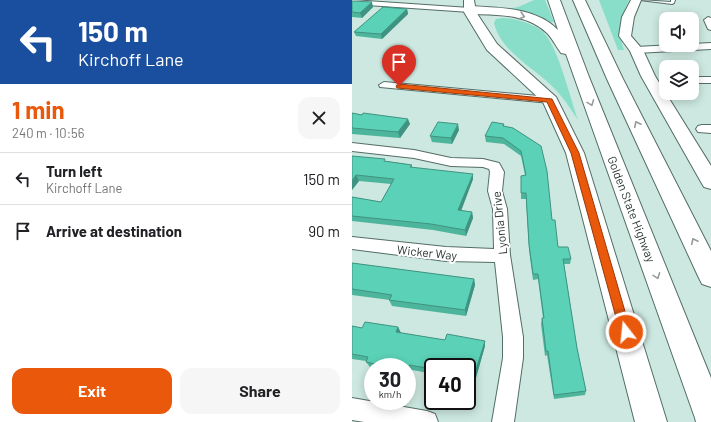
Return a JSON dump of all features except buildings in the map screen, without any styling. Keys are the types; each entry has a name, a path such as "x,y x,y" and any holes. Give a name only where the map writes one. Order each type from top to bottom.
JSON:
{"highway":[{"name":"Golden State Highway","path":"554,0 581,77 711,418"},
{"path":"579,0 595,32 615,79 711,276"},
{"path":"591,0 597,20 595,32"},
{"path":"470,5 501,7 522,2"},
{"path":"470,5 515,14 544,24 560,40 581,77"}],"street":[{"path":"636,0 627,16 625,36 636,50 648,76 711,182"},
{"path":"352,2 470,5 482,32 492,46 550,100 575,153 651,422"},
{"path":"711,20 708,20 711,27"},
{"path":"636,50 711,46"},
{"path":"699,80 711,80"},
{"path":"384,85 550,100"},
{"name":"Lyonia Drive","path":"352,147 414,154 451,162 482,163 494,166 497,172 495,191 500,209 502,255 514,337 513,358 503,422"},
{"name":"Wicker Way","path":"352,243 448,256 479,257 502,255"},
{"path":"352,409 427,422"}],"lane":[{"path":"642,0 672,3 673,0"}],"green space":[{"path":"534,0 545,0 554,22 548,22 501,10 518,7"},
{"path":"599,0 629,0 620,24 624,50 618,50"},
{"path":"503,18 526,23 545,34 555,51 578,120 553,87 510,51 503,42 494,23 496,19"}],"route":[{"path":"399,86 550,100 575,153 626,332"}]}
